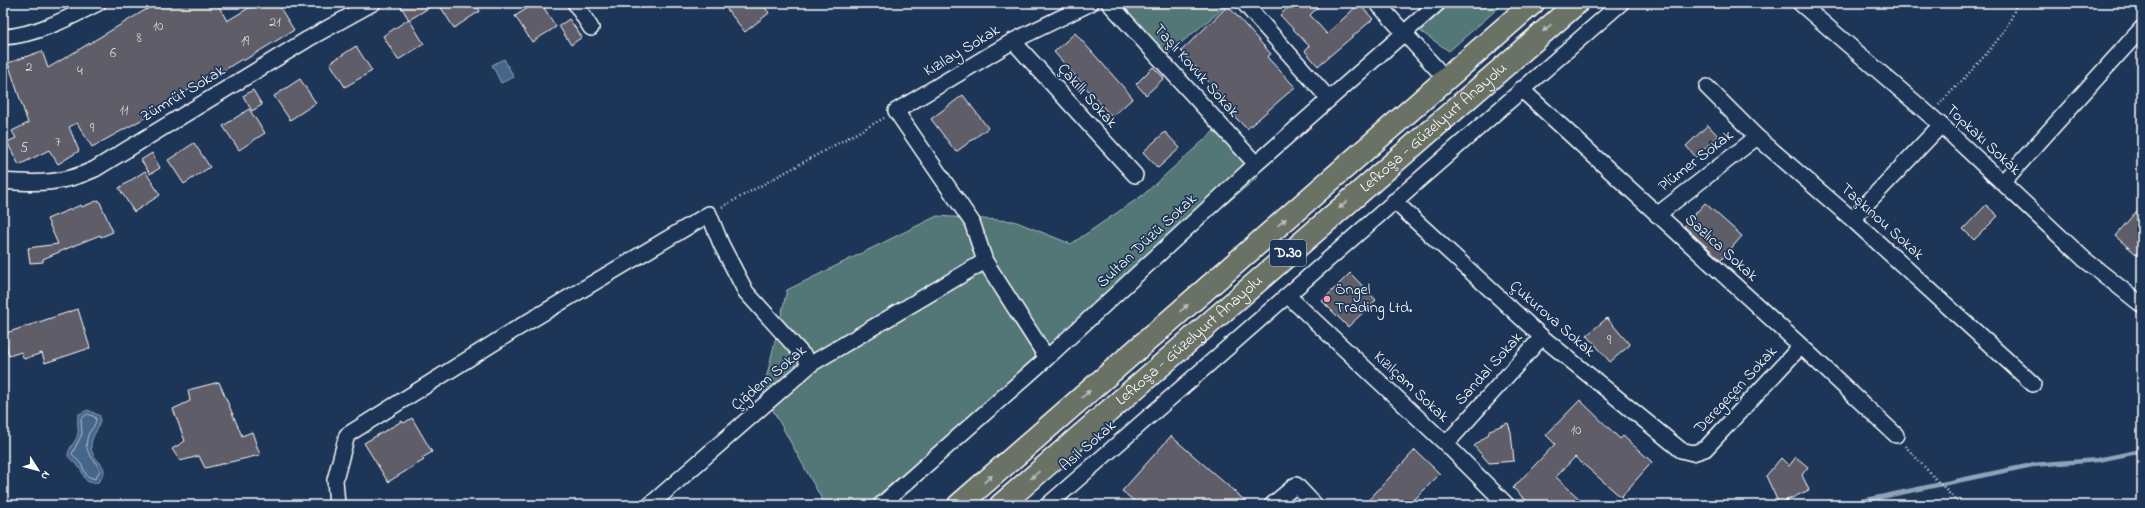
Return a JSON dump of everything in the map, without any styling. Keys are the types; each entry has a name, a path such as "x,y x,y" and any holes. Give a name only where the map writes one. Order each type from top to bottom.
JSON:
{"highway":[{"name":"Lefkoşa - Güzelyurt Anayolu","path":"959,505 1445,78 1533,3"},
{"name":"Lefkoşa - Güzelyurt Anayolu","path":"1001,505 1577,3"}],"street":[{"path":"3,37 17,36 75,15 98,3"},
{"name":"Zümrüt Sokak","path":"3,181 29,184 52,182 75,178 95,169 302,43 372,3"},
{"path":"575,3 591,28"},
{"name":"Kızılay Sokak","path":"896,111 1012,41 1091,3"},
{"name":"Taşlı Kovuk Sokak","path":"1108,3 1256,164"},
{"path":"1244,3 1329,99"},
{"path":"1377,3 1445,78"},
{"name":"Sultan Düzü Sokak","path":"881,505 1047,358 1256,164 1438,3"},
{"name":"Asil Sokak","path":"1048,505 1288,296 1521,89 1621,3"},
{"name":"Topkakı Sokak","path":"1800,3 1941,125 2084,260 2142,305"},
{"path":"2002,182 2142,28"},
{"name":"Çakıllı Sokak","path":"1012,41 1135,175"},
{"name":"Taşkınou Sokak","path":"1707,86 1757,137 1852,219 2033,384"},
{"name":"Sazlıca Sokak","path":"1521,89 1896,435"},
{"path":"896,111 972,222 985,261 1047,358"},
{"path":"1852,219 1941,125"},
{"name":"Plümer Sokak","path":"1657,215 1757,137"},
{"name":"Çukurova Sokak","path":"1394,201 1542,337 1681,450 1694,453"},
{"path":"337,505 335,480 347,435 516,329 709,214 721,244 746,292 811,364"},
{"name":"Çığdem Sokak","path":"650,505 811,364 985,261"},
{"name":"Kızılçam Sokak","path":"1288,296 1446,444 1507,505"},
{"name":"Sandal Sokak","path":"1446,444 1542,337"},
{"name":"Deregeçen Sokak","path":"1694,453 1705,449 1801,346"},
{"path":"1272,505 1296,485 1315,505"}],"path":[{"path":"1929,115 1995,43 2014,14 2016,3"},
{"path":"709,214 896,111"},
{"path":"1896,435 1960,505"}],"green space":[{"path":"1109,3 1230,3 1160,60"},
{"path":"1451,3 1504,3 1449,51 1420,31"},
{"path":"1214,131 1258,177 866,505 825,505 763,392 787,290 937,216 1014,221 1071,244 1143,195"}],"water":[{"path":"504,59 514,77 501,83 492,65"},
{"path":"88,410 100,416 99,425 91,443 91,448 95,457 104,468 102,477 97,483 88,482 77,465 68,456 69,450 77,436 79,414"}],"building":[{"path":"157,3 217,3 227,21 257,3 277,3 294,30 243,61 242,59 213,77 212,75 143,119 92,147 77,123 69,127 79,151 58,164 49,150 19,165 7,142 16,138 12,131 28,123 8,63 42,51 48,68"},
{"path":"399,3 437,3 409,20"},
{"path":"438,3 475,3 480,11 454,28"},
{"path":"536,3 541,3 556,27 532,42 515,16"},
{"path":"722,3 762,3 769,13 745,32"},
{"path":"1293,3 1322,3 1310,15 1327,34 1359,4 1373,19 1318,66 1305,51 1309,46 1280,15"},
{"path":"1228,6 1271,54 1267,57 1295,87 1247,129 1233,115 1236,112 1181,51"},
{"path":"409,19 424,44 398,60 383,36"},
{"path":"569,19 582,37 571,45 559,26"},
{"path":"1075,33 1133,98 1112,117 1054,52"},
{"path":"356,46 372,71 345,87 330,63"},
{"path":"1153,67 1164,78 1146,95 1136,84"},
{"path":"300,79 316,103 290,120 274,96"},
{"path":"253,90 262,105 252,111 243,96"},
{"path":"963,95 988,128 956,152 931,119"},
{"path":"249,109 265,133 239,150 223,126"},
{"path":"1708,125 1718,136 1696,157 1686,146"},
{"path":"1165,132 1180,148 1158,168 1143,152"},
{"path":"194,143 210,167 184,184 168,160"},
{"path":"152,153 160,168 150,174 141,160"},
{"path":"145,171 160,195 134,212 119,188"},
{"path":"99,200 113,232 101,237 100,235 73,246 43,259 43,262 30,263 28,248 58,244 47,219 81,205 82,207"},
{"path":"1705,203 1742,236 1721,260 1684,226"},
{"path":"1986,205 1998,216 1974,240 1963,229"},
{"path":"2142,205 2142,259 2115,236"},
{"path":"1350,273 1376,300 1348,327 1322,301"},
{"path":"78,309 90,348 45,363 42,353 24,359 21,352 9,356 3,334"},
{"path":"1607,318 1630,345 1610,362 1587,335"},
{"path":"219,382 242,436 252,432 260,455 205,468 199,456 180,461 172,449 185,441 173,409 190,401 188,390"},
{"path":"1580,400 1620,439 1623,436 1652,462 1621,497 1575,457 1556,477 1586,505 1531,505 1513,488 1555,444 1546,435"},
{"path":"412,418 432,452 422,458 424,460 388,482 364,443 402,421 404,423"},
{"path":"1508,423 1511,432 1514,461 1489,463 1474,446 1488,435 1490,430"},
{"path":"1171,436 1250,505 1139,505 1122,491"},
{"path":"1415,450 1440,474 1409,505 1364,505"},
{"path":"1796,457 1808,467 1802,475 1809,490 1779,504 1766,476 1781,458 1789,466"}],"waterway":[{"path":"1843,505 2032,465 2098,460 2142,451"},
{"path":"1787,503 1834,505"}],"place":[{"name":"Öngel Trading Ltd.","path":"1327,299"}]}
